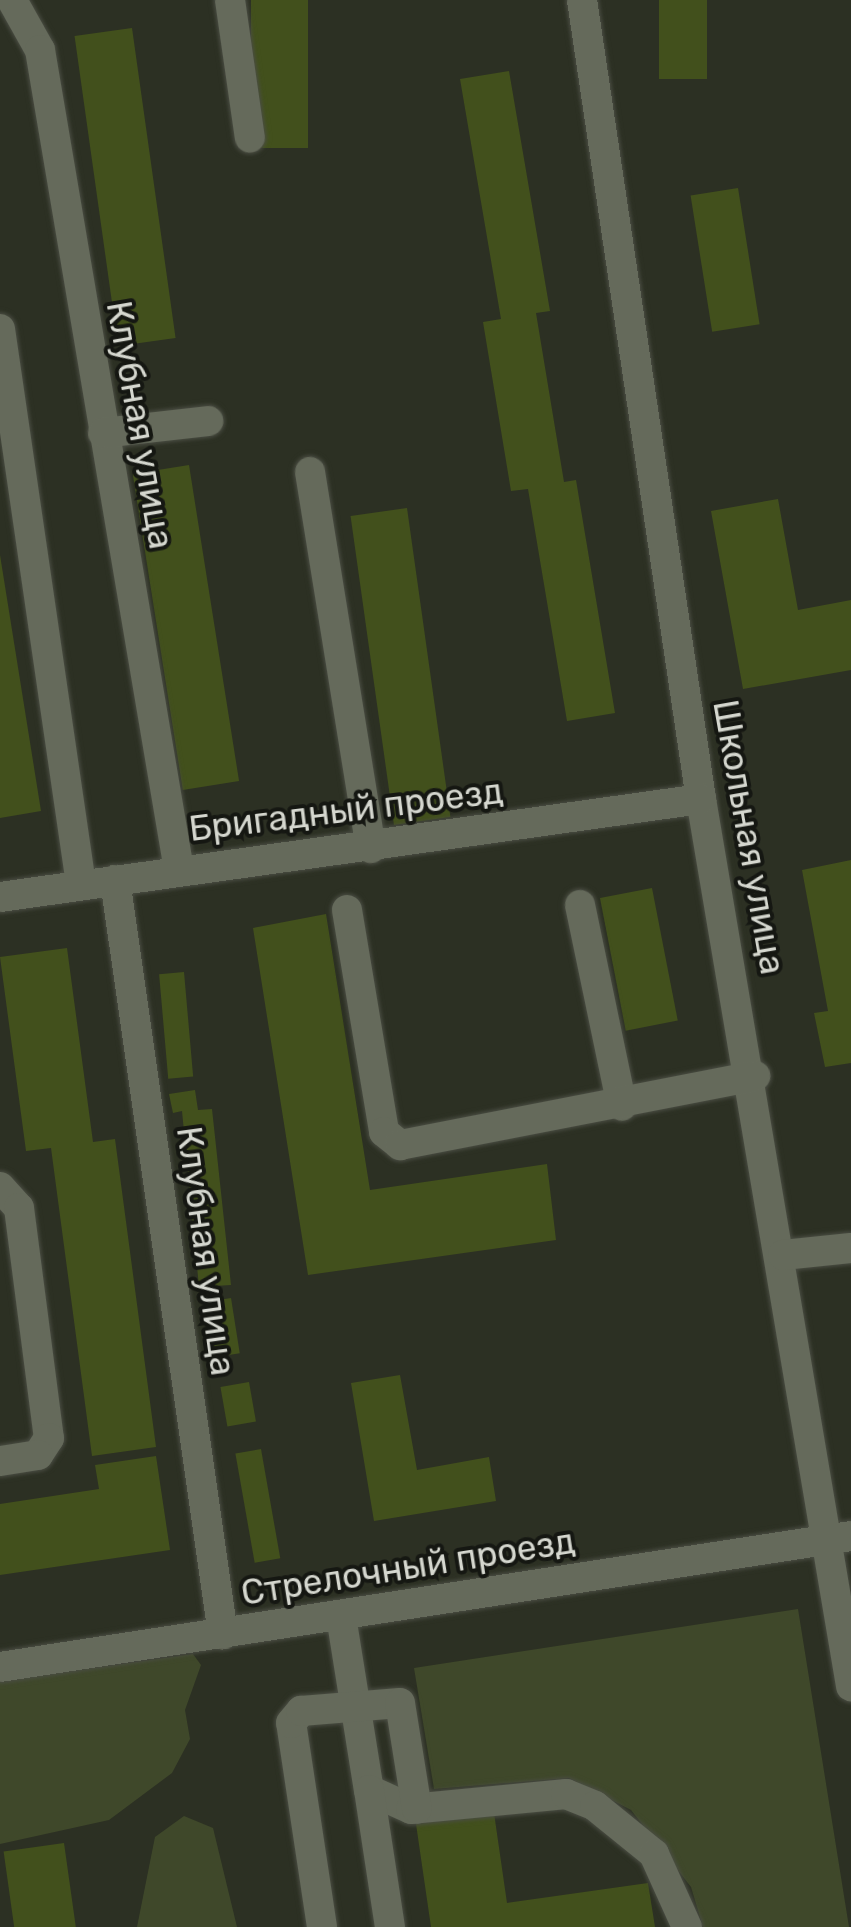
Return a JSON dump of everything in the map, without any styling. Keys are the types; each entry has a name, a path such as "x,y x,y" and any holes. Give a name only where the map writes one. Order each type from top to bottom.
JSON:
{"street":[{"name":"Клубная улица","path":"12,0 40,50 180,870"},
{"path":"230,0 250,138"},
{"name":"Школьная улица","path":"582,0 702,798 839,1538 851,1686"},
{"path":"0,329 82,884"},
{"path":"103,432 208,421"},
{"path":"310,472 371,848"},
{"name":"Бригадный проезд","path":"0,897 180,870 371,848 702,798"},
{"name":"Клубная улица","path":"115,880 224,1634"},
{"path":"580,905 622,1106"},
{"path":"347,910 390,1140 414,1148 755,1076"},
{"path":"0,1187 19,1208 50,1438 38,1456 0,1461"},
{"path":"784,1255 851,1248"},
{"name":"Стрелочный проезд","path":"0,1667 839,1538"},
{"path":"341,1616 390,1927"},
{"path":"322,1927 291,1723 301,1711 400,1703 417,1808"},
{"path":"369,1790 417,1808 566,1794 595,1806 654,1854 687,1927"}],"green space":[{"path":"798,1609 849,1927 703,1927 691,1887 631,1810 569,1778 434,1789 414,1668"},
{"path":"193,1654 201,1665 185,1710 190,1739 172,1773 109,1820 0,1844 0,1681"},
{"path":"184,1816 213,1828 237,1927 137,1927 155,1837"}],"building":[{"path":"251,0 308,0 308,148 251,148"},
{"path":"659,0 707,0 707,79 659,79"},
{"path":"132,28 176,338 118,346 75,36"},
{"path":"509,71 550,311 536,313 564,482 576,480 615,713 567,721 528,489 511,491 483,322 501,319 460,79"},
{"path":"738,188 760,324 712,332 691,196"},
{"path":"189,465 239,781 183,790 133,474"},
{"path":"778,499 798,610 851,600 851,670 743,689 711,511"},
{"path":"407,508 450,817 394,825 351,516"},
{"path":"0,555 41,811 0,818"},
{"path":"851,860 851,1063 825,1067 814,1013 828,1011 802,870"},
{"path":"652,888 678,1021 626,1031 600,898"},
{"path":"326,914 370,1190 547,1164 556,1240 308,1275 253,928"},
{"path":"67,948 93,1142 115,1139 156,1447 92,1456 51,1148 26,1151 0,957"},
{"path":"184,972 193,1077 168,1079 159,974"},
{"path":"195,1090 198,1110 212,1109 231,1285 199,1287 182,1111 173,1113 169,1094"},
{"path":"231,1298 240,1353 213,1358 204,1302"},
{"path":"400,1375 417,1470 489,1457 496,1501 374,1521 351,1383"},
{"path":"249,1382 256,1421 227,1426 220,1387"},
{"path":"261,1449 280,1558 255,1563 235,1454"},
{"path":"156,1456 170,1550 0,1575 0,1504 99,1489 95,1465"},
{"path":"494,1813 507,1903 648,1883 655,1927 431,1927 416,1824"},
{"path":"64,1843 76,1927 14,1927 4,1851"}]}
